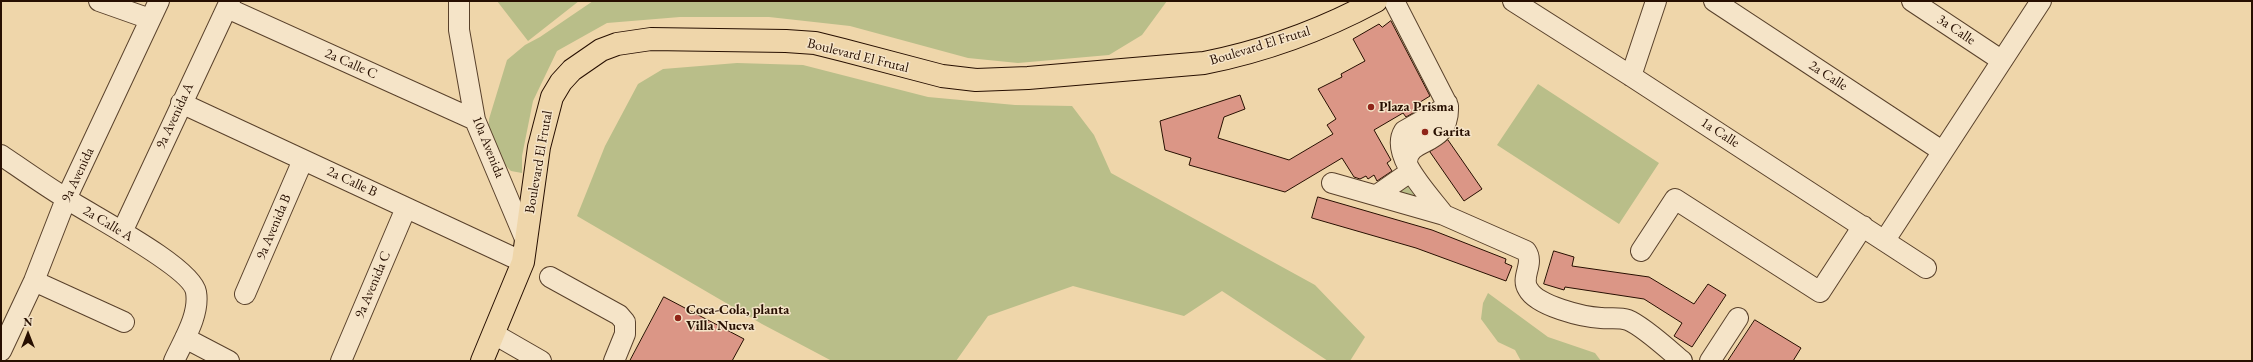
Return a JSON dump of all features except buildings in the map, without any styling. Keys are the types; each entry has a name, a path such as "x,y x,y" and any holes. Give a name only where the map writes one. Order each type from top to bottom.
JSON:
{"main road":[{"name":"Boulevard El Frutal","path":"482,361 494,334 525,251 539,146 552,97 561,82 572,70 601,50 617,44 651,39 689,38 786,40 815,43 942,76 976,80 1028,78 1204,63 1231,58 1308,33 1345,17 1376,1"}],"street":[{"path":"100,1 150,19"},
{"name":"9a Avenida","path":"2,345 34,281 66,199 159,1"},
{"path":"1394,1 1447,103 1441,110 1404,131 1400,144 1404,158 1409,167 1444,215"},
{"name":"1a Calle","path":"1513,1 1632,76 1926,268"},
{"path":"1632,76 1656,1"},
{"name":"2a Calle","path":"1714,1 1942,150"},
{"name":"3a Calle","path":"1912,1 2001,60"},
{"path":"1884,240 2040,1"},
{"name":"10a Avenida","path":"456,2 464,67 475,120 525,251"},
{"name":"2a Calle C","path":"228,4 475,120"},
{"name":"9a Avenida A","path":"122,232 180,103 228,4"},
{"name":"2a Calle B","path":"180,103 406,208 525,251"},
{"name":"2a Calle A","path":"1,155 66,199 122,232 168,263 193,284 196,293 196,303 185,338"},
{"name":"9a Avenida B","path":"245,294 303,160"},
{"path":"1377,195 1409,167"},
{"path":"1332,183 1444,215 1526,251 1530,260 1525,281 1528,289 1539,300 1569,312 1600,318 1617,318 1630,321 1682,361"},
{"path":"1641,252 1675,199 1820,292 1863,226"},
{"name":"9a Avenida C","path":"340,361 406,208"},
{"path":"550,278 619,315 625,322 625,334 614,361"},
{"path":"34,281 124,322"},
{"path":"1710,361 1738,318"},
{"path":"494,334 541,361"},
{"path":"174,361 185,338 229,361"}],"green space":[{"path":"497,1 579,1 528,41"},
{"path":"593,1 1167,1 1142,35 1109,55 1018,63 968,58 850,26 769,17 680,17 607,23 557,51 533,101 522,156 522,173 511,171 499,159 488,134 489,119 507,60 525,45 540,37"},
{"path":"737,63 803,65 928,97 1015,105 1072,106 1094,135 1111,173 1315,285 1365,337 1350,361 1328,361 1222,291 1184,316 1073,286 988,316 956,361 832,361 762,324 577,216 605,146 638,84 663,69"},
{"path":"1538,84 1659,163 1619,224 1497,145"},
{"path":"1410,183 1425,204 1394,192"},
{"path":"1488,293 1548,337 1595,353 1601,361 1521,361 1515,350 1498,342 1481,319 1483,303"}],"place":[{"name":"Plaza Prisma","path":"1371,107"},
{"name":"Garita","path":"1425,132"},
{"name":"Coca-Cola, planta Villa Nueva","path":"678,318"}]}
